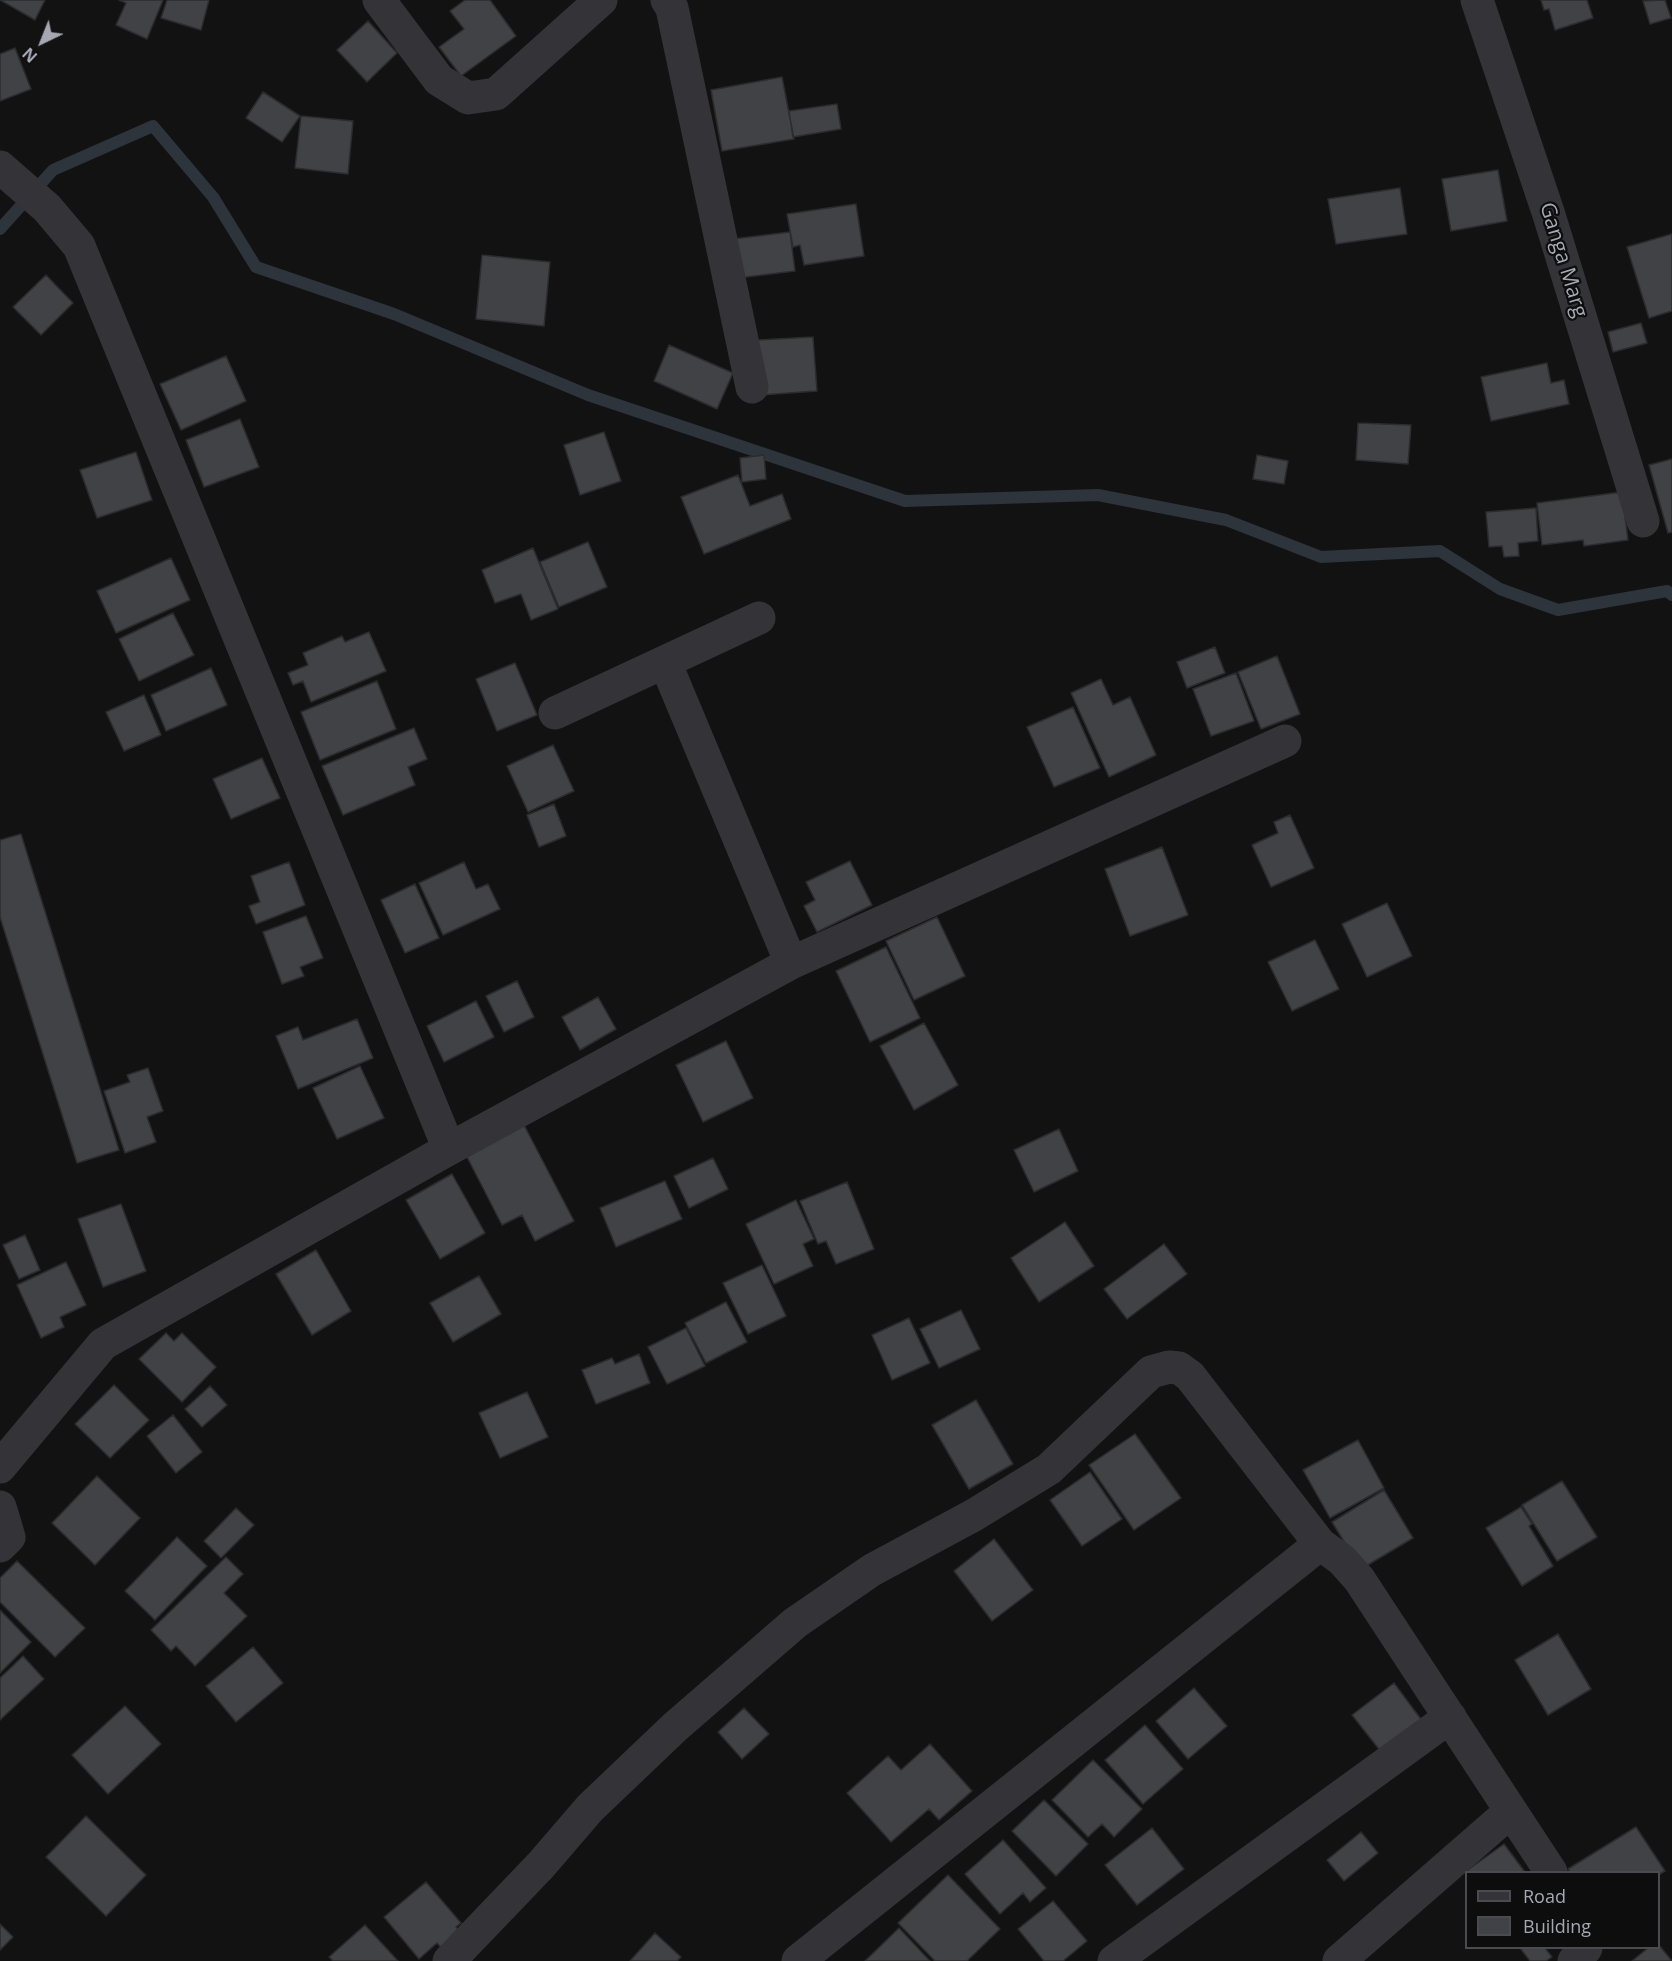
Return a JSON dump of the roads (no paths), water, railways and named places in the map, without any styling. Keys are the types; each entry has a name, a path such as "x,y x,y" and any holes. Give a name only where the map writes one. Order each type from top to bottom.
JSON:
{"street":[{"path":"379,0 439,80 468,98 496,94 601,0"},
{"path":"667,0 672,8 752,387"},
{"name":"Ganga Marg","path":"1478,0 1549,215 1643,521"},
{"path":"0,167 47,208 79,246 449,1149"},
{"path":"555,713 759,618"},
{"path":"665,662 792,963"},
{"path":"0,1467 103,1344 449,1149 792,963 1285,741"},
{"path":"449,1961 541,1865 590,1808 675,1727 795,1623 872,1570 974,1515 1049,1468 1158,1368 1179,1368 1190,1376 1320,1544 1342,1560 1359,1579 1550,1871"},
{"path":"0,1507 9,1537 0,1546"},
{"path":"798,1961 1320,1544"},
{"path":"1114,1961 1450,1717"},
{"path":"1339,1961 1511,1811"},
{"path":"1574,1961 1584,1949"}],"waterway":[{"path":"0,229 53,170 153,126 213,197 256,267 394,314 588,395 905,501 1098,495 1226,520 1321,557 1440,551 1500,589 1558,610 1667,591 1672,595"}]}
